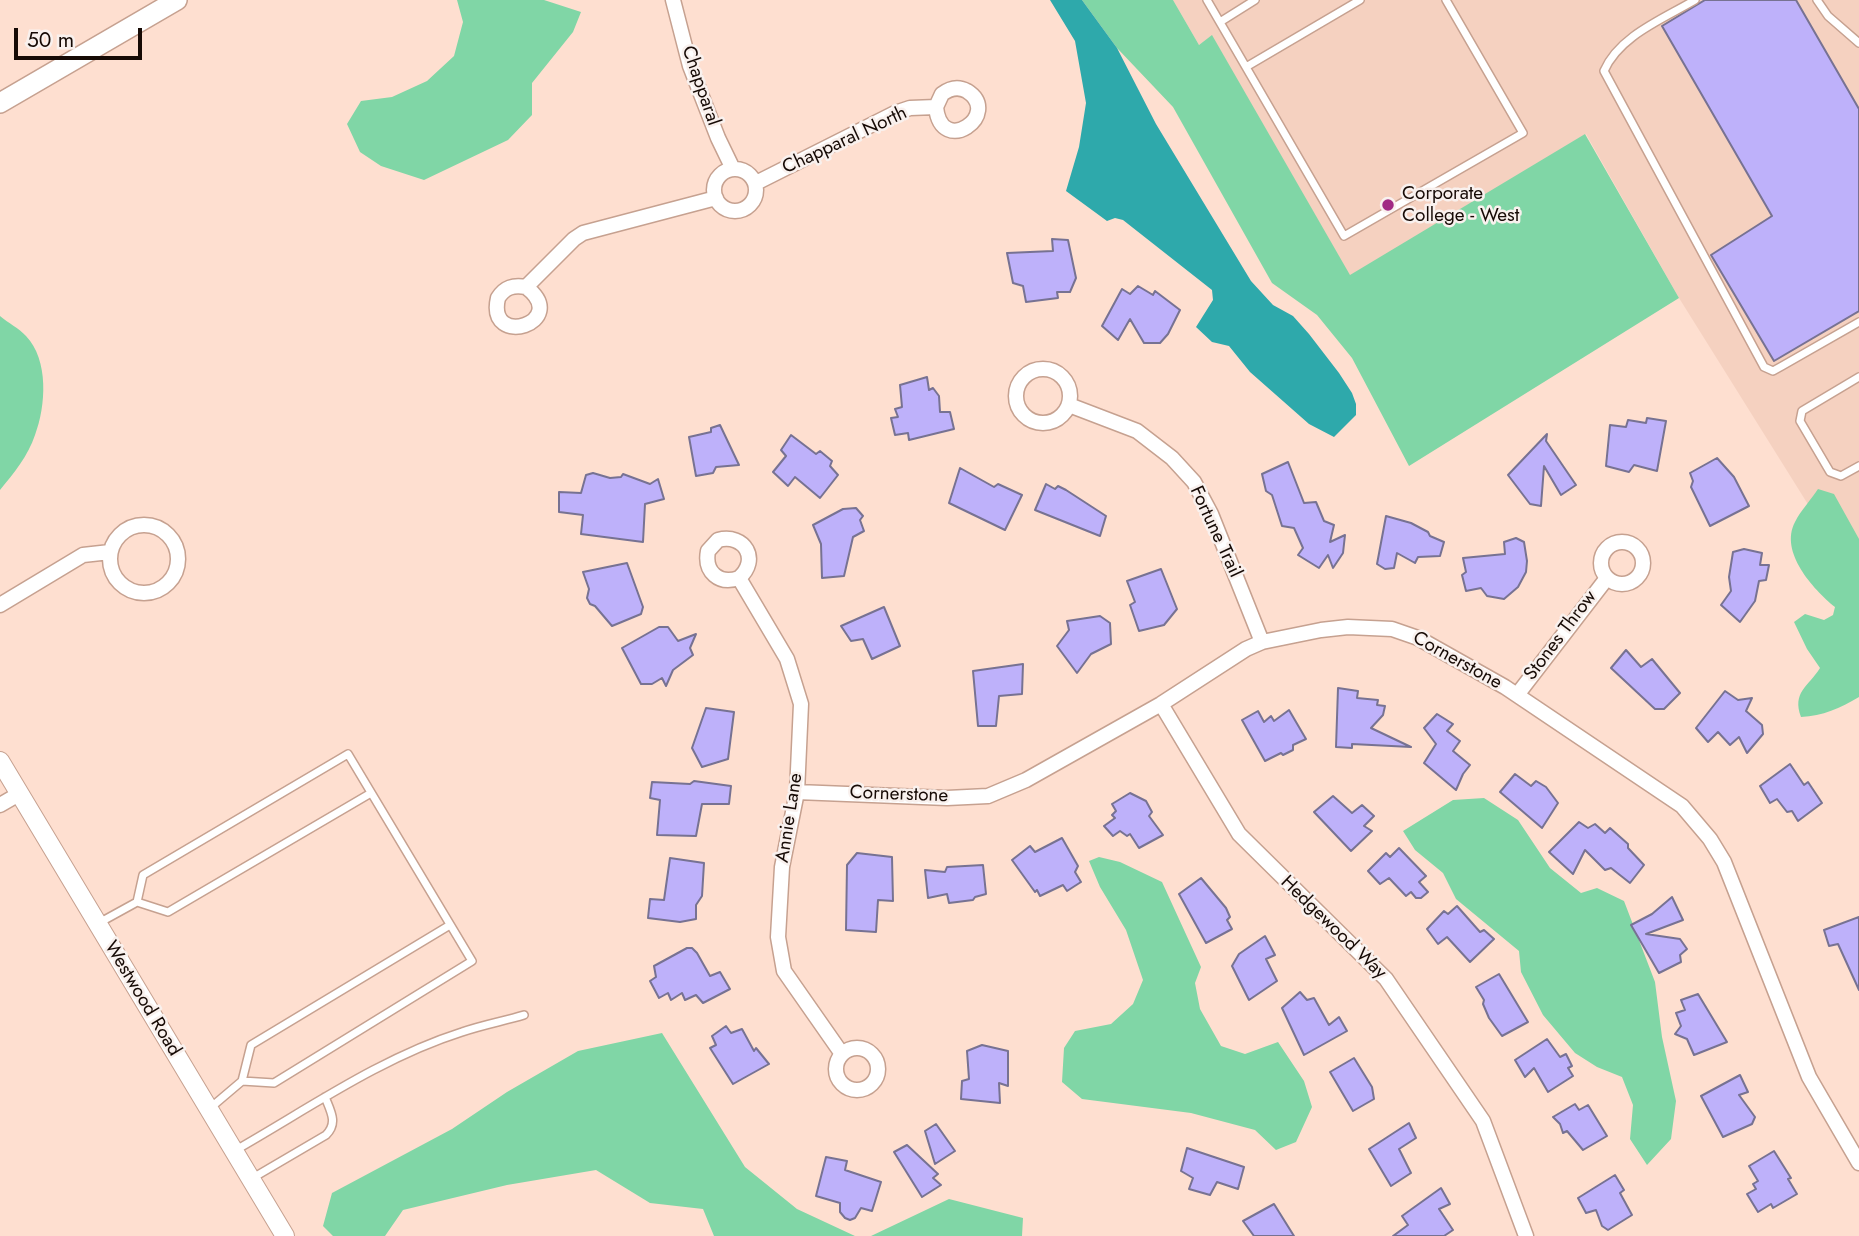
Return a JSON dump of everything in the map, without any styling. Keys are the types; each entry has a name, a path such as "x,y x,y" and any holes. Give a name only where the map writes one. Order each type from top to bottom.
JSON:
{"main road":[{"path":"0,103 177,0"}],"street":[{"name":"Chapparal","path":"673,0 690,66 733,169"},
{"name":"Chapparal North","path":"755,183 895,113 910,108 936,107"},
{"path":"733,169 747,172 757,190 753,202 743,210 724,208 716,198 714,185 717,179 721,174 733,169"},
{"path":"526,287 564,247 583,233 716,198"},
{"name":"Fortune Trail","path":"1069,405 1137,431 1172,457 1194,482 1211,514 1262,642"},
{"path":"147,524 167,532 177,545 178,569 170,582 158,591 131,591 114,576 110,552 118,535 135,525 147,524"},
{"path":"0,605 83,555 110,552"},
{"name":"Annie Lane","path":"739,578 787,659 801,704 797,792 782,867 778,937 784,971 842,1054"},
{"name":"Stones Throw","path":"1517,695 1607,578"},
{"name":"Cornerstone","path":"797,792 947,798 988,796 1027,780 1161,704 1227,661 1262,642 1348,627 1392,629 1418,638 1517,695 1682,806 1710,839 1724,862 1809,1077 1859,1163"},
{"name":"Hedgewood Way","path":"1161,704 1239,834 1387,979 1483,1121 1527,1236"},
{"name":"Westwood Road","path":"0,761 285,1236"},
{"path":"0,806 19,794"}],"lane":[{"path":"1207,0 1344,236 1523,133 1446,0"},
{"path":"1220,22 1255,0"},
{"path":"1246,67 1360,0"},
{"path":"1695,0 1626,41 1610,57 1604,71 1765,367 1773,371 1859,322"},
{"path":"1817,0 1828,16 1859,43"},
{"path":"1859,377 1802,411 1800,421 1829,472 1841,476 1859,466"},
{"path":"97,924 137,902 144,875 348,754 472,961 274,1083 242,1081"},
{"path":"137,902 168,912 371,793"},
{"path":"208,1109 242,1081 251,1045 450,925"},
{"path":"233,1151 359,1078 426,1046 461,1032 524,1015"},
{"path":"250,1179 326,1135 333,1128 334,1118 326,1097"}],"shaded area":[{"path":"1173,0 1859,0 1859,586 1679,298 1586,134 1350,276 1212,36 1199,45"}],"green space":[{"path":"457,0 544,0 581,12 573,32 532,83 532,115 508,140 424,180 381,166 360,152 347,124 361,101 392,97 427,81 454,56 463,22"},
{"path":"1082,0 1173,0 1199,45 1212,35 1350,275 1585,134 1679,298 1409,466 1352,358 1317,315 1272,283 1173,107 1117,48"},
{"path":"0,316 23,333 33,346 42,370 43,397 39,423 29,450 0,490"},
{"path":"1818,489 1834,494 1859,539 1859,697 1831,711 1801,717 1798,701 1820,668 1794,622 1805,614 1824,620 1833,615 1835,607 1808,580 1791,545 1795,522"},
{"path":"1484,798 1518,820 1550,868 1581,893 1597,888 1624,901 1655,982 1662,1037 1676,1101 1671,1139 1647,1165 1630,1139 1633,1105 1622,1077 1597,1067 1575,1053 1543,1015 1521,972 1519,951 1456,899 1443,873 1415,850 1403,831 1453,800"},
{"path":"1099,857 1120,862 1162,882 1201,967 1195,983 1200,1009 1221,1046 1245,1054 1278,1042 1304,1081 1312,1107 1296,1142 1276,1150 1255,1130 1191,1113 1082,1099 1062,1082 1064,1048 1075,1031 1111,1024 1133,1004 1143,980 1126,930 1100,887 1089,861"},
{"path":"662,1033 745,1167 797,1209 855,1236 714,1236 703,1209 650,1203 596,1170 507,1185 403,1210 385,1236 333,1236 323,1226 332,1193 452,1129 507,1092 578,1051"},
{"path":"949,1199 1023,1218 1022,1236 871,1236"}],"water":[{"path":"1050,0 1082,0 1117,48 1156,124 1251,281 1273,305 1293,316 1352,393 1356,415 1334,437 1309,424 1250,372 1229,346 1212,342 1196,327 1213,300 1212,290 1123,220 1115,218 1107,221 1066,191 1079,147 1086,103 1075,41"}],"building":[{"path":"1705,0 1796,0 1859,109 1859,311 1774,361 1711,255 1772,216 1662,26"},
{"path":"1052,239 1068,240 1076,278 1070,292 1057,292 1058,298 1026,302 1023,286 1013,283 1007,253 1053,251"},
{"path":"1138,286 1153,295 1155,291 1180,310 1168,334 1160,343 1144,343 1130,319 1118,340 1102,326 1122,289 1130,294"},
{"path":"927,377 929,390 933,388 939,396 940,412 950,412 954,429 909,440 908,433 895,435 891,418 898,417 895,409 902,407 900,385"},
{"path":"1647,418 1666,421 1657,471 1634,465 1629,472 1606,466 1610,425 1626,427 1628,420 1646,423"},
{"path":"720,425 739,465 716,467 713,473 696,476 689,437 711,432 711,428"},
{"path":"1547,434 1546,441 1576,485 1561,495 1544,466 1541,506 1530,504 1508,475"},
{"path":"791,435 816,454 820,451 832,461 830,466 838,475 820,498 795,477 788,486 773,472 786,456 781,450"},
{"path":"1717,458 1734,477 1749,506 1710,526 1691,487 1693,481 1690,473"},
{"path":"1288,462 1304,503 1316,502 1324,521 1334,525 1330,542 1345,535 1343,553 1333,568 1328,555 1319,568 1298,555 1303,548 1294,528 1282,526 1272,495 1266,491 1262,474"},
{"path":"960,468 994,487 998,484 1022,495 1005,530 949,503"},
{"path":"593,473 610,478 621,477 623,474 650,484 658,479 664,499 645,504 643,542 581,534 583,515 559,512 559,492 581,493 586,475"},
{"path":"1046,484 1055,489 1058,486 1066,490 1106,516 1100,536 1035,510"},
{"path":"856,508 863,516 860,520 864,531 853,537 844,576 822,578 821,544 813,525 843,509"},
{"path":"1386,516 1411,523 1444,542 1440,556 1418,557 1415,563 1397,553 1394,568 1385,569 1377,564"},
{"path":"1516,538 1524,542 1527,561 1526,572 1518,587 1504,599 1487,596 1481,588 1466,591 1462,575 1466,572 1463,558 1505,554 1504,542"},
{"path":"1744,549 1762,553 1760,565 1769,565 1766,580 1759,581 1755,601 1740,622 1721,605 1731,591 1729,577 1733,552"},
{"path":"627,563 643,607 641,614 612,626 595,606 590,604 587,598 589,589 583,572"},
{"path":"1161,569 1177,609 1164,625 1139,631 1130,605 1135,602 1127,581"},
{"path":"884,607 900,646 872,659 863,639 851,641 841,626"},
{"path":"1100,616 1110,623 1111,644 1091,654 1077,673 1057,646 1069,630 1067,621"},
{"path":"659,627 668,627 678,641 696,634 690,648 693,655 673,670 666,686 662,678 652,684 641,684 622,648"},
{"path":"1626,650 1641,667 1652,659 1680,693 1664,709 1655,709 1611,668"},
{"path":"1023,664 1022,694 999,696 996,726 978,726 973,671"},
{"path":"1338,688 1358,691 1357,698 1378,700 1377,705 1385,706 1383,715 1371,728 1411,747 1352,744 1352,748 1336,747"},
{"path":"1725,691 1738,700 1752,698 1746,711 1762,725 1763,734 1747,753 1739,737 1730,745 1718,732 1708,742 1696,728"},
{"path":"706,708 734,712 728,759 702,767 692,748"},
{"path":"1289,710 1306,739 1293,745 1293,750 1265,761 1242,720 1258,711 1264,722 1271,716 1274,721"},
{"path":"1437,714 1453,724 1447,731 1460,741 1453,751 1470,765 1456,790 1424,763 1436,744 1424,728"},
{"path":"1790,764 1804,785 1808,782 1822,803 1798,821 1792,811 1787,812 1777,799 1770,803 1760,786"},
{"path":"1515,774 1531,786 1536,781 1546,787 1558,803 1542,828 1500,792"},
{"path":"694,781 731,786 729,804 702,804 696,836 657,835 660,800 650,798 652,782 690,784"},
{"path":"1130,793 1146,801 1152,812 1149,816 1163,835 1139,848 1130,834 1127,836 1120,831 1113,836 1104,826 1115,818 1112,815 1116,811 1112,804"},
{"path":"1333,796 1352,813 1362,805 1374,816 1364,826 1372,831 1351,851 1314,812"},
{"path":"1579,822 1588,828 1595,824 1605,833 1610,828 1628,844 1628,848 1644,865 1630,883 1611,868 1605,870 1585,850 1573,874 1549,852"},
{"path":"1062,838 1078,866 1075,872 1081,882 1067,891 1063,885 1040,896 1012,860 1030,846 1035,852"},
{"path":"1399,848 1426,876 1419,882 1428,892 1421,898 1416,898 1411,892 1406,896 1389,878 1380,884 1368,871 1386,853 1390,857"},
{"path":"857,853 892,857 893,901 878,900 876,932 846,930 847,865"},
{"path":"670,858 704,863 702,896 696,905 696,919 680,922 648,918 650,899 664,900"},
{"path":"983,865 986,894 973,900 949,903 947,894 928,898 925,870 945,872 947,867"},
{"path":"1201,878 1226,908 1230,917 1227,920 1232,929 1206,943 1179,894"},
{"path":"1672,897 1683,920 1646,934 1680,939 1687,949 1680,955 1681,962 1659,973 1631,925 1652,914"},
{"path":"1457,906 1480,932 1484,930 1494,939 1470,962 1447,937 1438,944 1427,929 1444,911 1448,914"},
{"path":"1859,917 1859,990 1838,944 1829,946 1824,930"},
{"path":"1265,936 1275,955 1266,959 1277,981 1249,1000 1232,966 1239,954"},
{"path":"687,948 692,948 697,953 710,976 720,972 730,989 703,1003 696,995 685,1000 682,993 671,1000 668,993 659,998 650,981 656,977 654,966"},
{"path":"1499,974 1528,1022 1502,1036 1489,1018 1484,1000 1476,987"},
{"path":"1300,992 1307,1000 1314,998 1329,1025 1339,1017 1347,1031 1304,1055 1282,1008"},
{"path":"1698,994 1727,1042 1694,1055 1687,1039 1675,1034 1681,1026 1676,1013 1685,1010 1681,1000"},
{"path":"726,1026 731,1033 742,1029 754,1051 756,1048 769,1064 733,1084 710,1048 716,1045 712,1036"},
{"path":"1547,1039 1560,1057 1566,1054 1572,1066 1568,1068 1573,1076 1548,1092 1534,1068 1525,1077 1515,1060"},
{"path":"982,1045 1008,1051 1008,1086 999,1083 1000,1103 961,1099 962,1081 969,1079 967,1051"},
{"path":"1354,1058 1372,1087 1374,1099 1353,1111 1330,1072"},
{"path":"1740,1075 1748,1092 1739,1095 1755,1117 1752,1124 1723,1137 1701,1096"},
{"path":"1575,1104 1579,1110 1588,1105 1607,1136 1583,1150 1567,1131 1563,1133 1560,1124 1553,1117"},
{"path":"1409,1123 1416,1138 1399,1149 1411,1173 1391,1186 1369,1149"},
{"path":"936,1124 955,1151 935,1164 925,1131"},
{"path":"907,1145 938,1174 933,1178 941,1185 922,1197 894,1152"},
{"path":"1187,1148 1244,1167 1238,1189 1217,1182 1210,1195 1189,1189 1193,1178 1181,1171"},
{"path":"1774,1151 1791,1178 1788,1179 1797,1194 1773,1208 1771,1204 1758,1212 1747,1194 1756,1189 1753,1184 1758,1181 1749,1166"},
{"path":"826,1157 847,1161 845,1170 881,1182 872,1211 861,1208 855,1218 850,1220 840,1212 840,1203 816,1196"},
{"path":"1615,1175 1624,1190 1620,1193 1632,1215 1608,1230 1602,1226 1596,1210 1586,1213 1578,1198"},
{"path":"1441,1188 1450,1204 1439,1209 1453,1230 1444,1236 1393,1236 1408,1225 1402,1216"},
{"path":"1274,1204 1294,1236 1254,1236 1243,1221"}],"place":[{"name":"Corporate College - West","path":"1388,205"}]}
